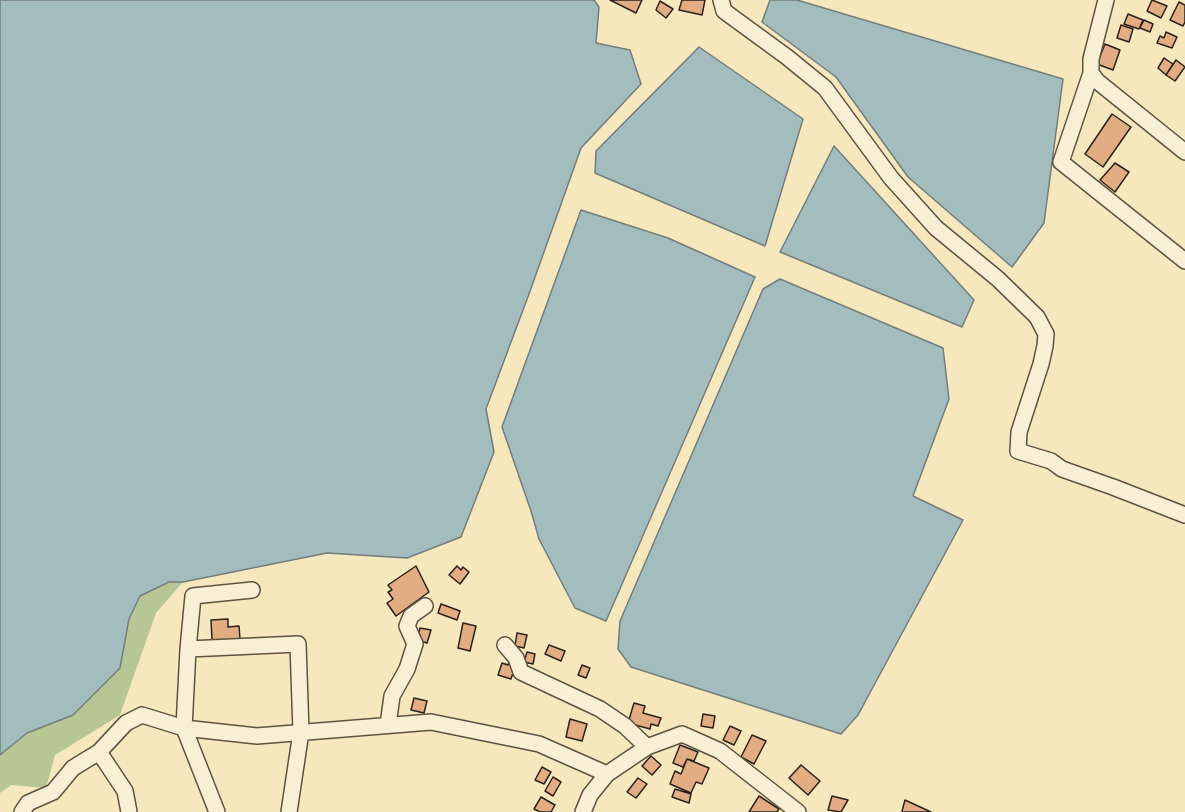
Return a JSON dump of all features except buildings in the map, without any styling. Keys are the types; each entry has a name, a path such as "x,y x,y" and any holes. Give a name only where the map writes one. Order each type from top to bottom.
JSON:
{"street":[{"path":"721,0 724,11 825,88 891,178 936,228 998,279 1037,317 1047,334 1041,364 1019,432 1018,451 1051,461 1062,469 1185,515"},
{"path":"1106,0 1091,59 1091,73 1061,162 1185,261"},
{"path":"1091,73 1096,81 1185,152"},
{"path":"217,812 184,728 193,596 252,590"},
{"path":"388,725 392,696 407,669 415,644 407,626 411,616 425,606"},
{"path":"188,649 298,644 301,732 289,812"},
{"path":"505,645 516,658 521,672 600,709 625,726 647,747"},
{"path":"22,812 28,803 53,792 73,768 99,753 126,723 142,715 184,728 257,736 430,722 539,744 607,774"},
{"path":"583,812 590,795 607,774 647,747 682,734 720,751 798,812"},
{"path":"99,753 125,791 129,812"}],"green space":[{"path":"169,582 183,582 156,613 120,715 55,755 46,788 11,785 0,793 0,755 27,733 73,715 120,668 129,619 140,596"}],"water":[{"path":"0,0 594,0 599,7 596,43 630,50 641,84 581,148 486,409 494,452 461,537 407,558 327,553 183,582 169,582 140,596 129,619 120,668 73,715 27,733 0,755"},
{"path":"770,0 797,0 1063,79 1044,223 1012,267 908,177 836,77 762,22"},
{"path":"699,47 803,119 765,246 595,173 596,151"},
{"path":"834,146 974,300 962,327 780,252"},
{"path":"581,210 668,238 755,277 606,621 575,608 539,539 502,427"},
{"path":"780,279 943,348 949,399 913,496 963,520 858,715 841,734 631,667 618,649 620,621 763,289"}]}
